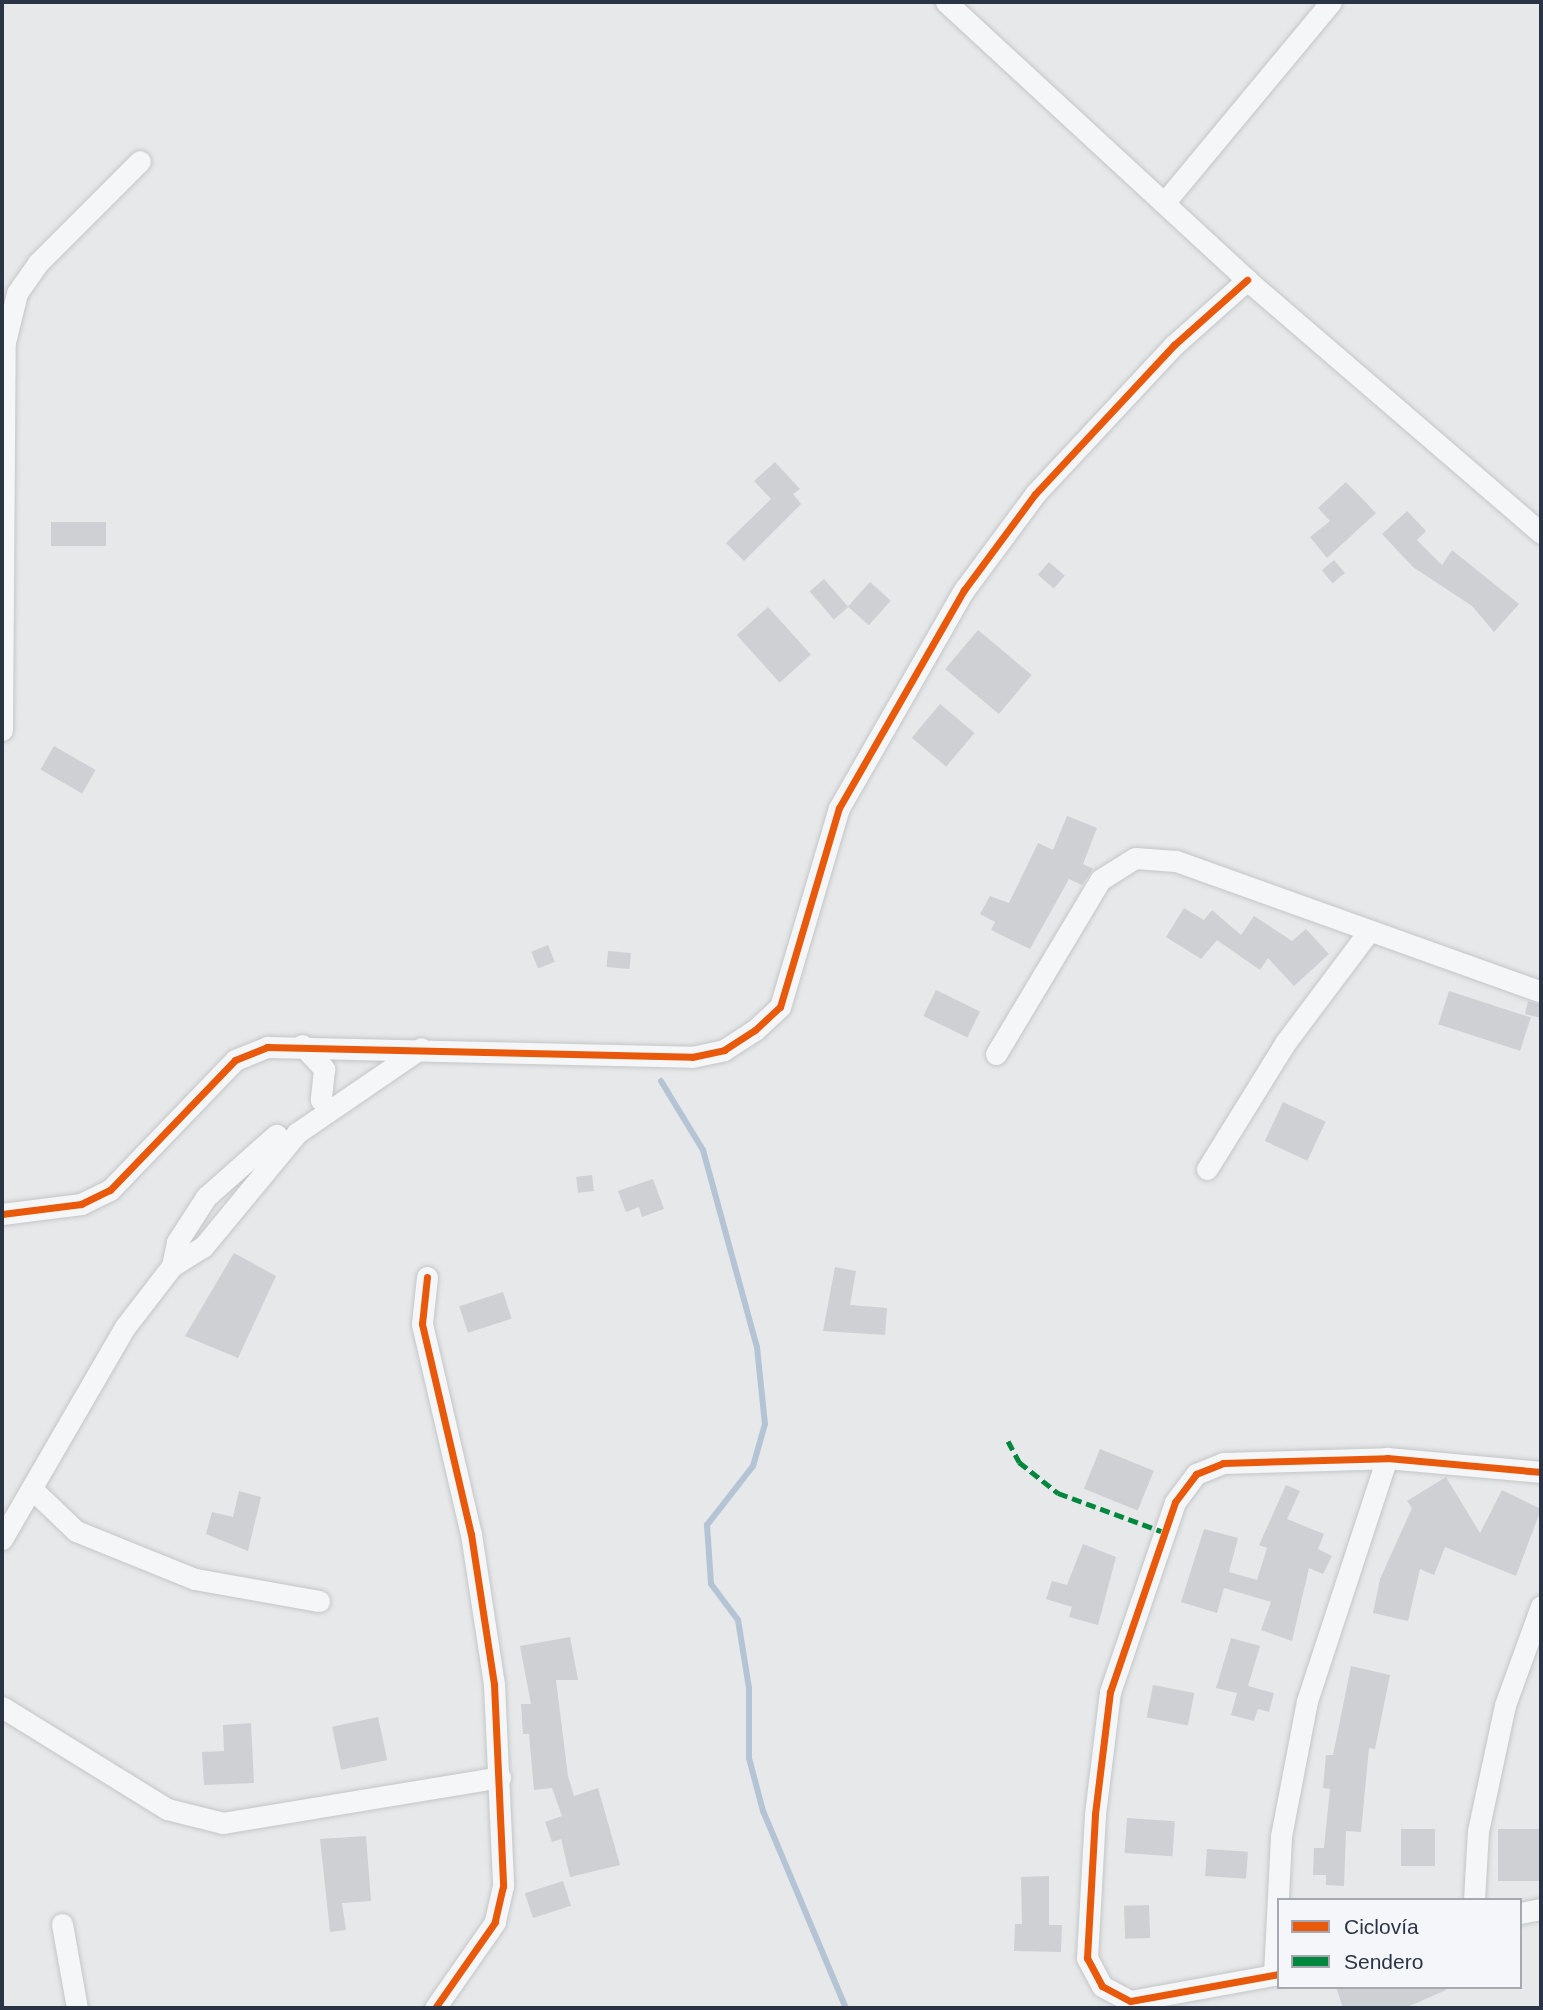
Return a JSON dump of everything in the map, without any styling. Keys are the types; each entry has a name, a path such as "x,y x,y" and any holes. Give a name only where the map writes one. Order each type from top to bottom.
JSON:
{"street":[{"path":"946,2 1247,280 1541,533"},
{"path":"1164,203 1332,2"},
{"path":"2,730 5,342 17,293 46,254 140,161"},
{"path":"2,1214 81,1204 110,1190 234,1060 267,1047 382,1046 692,1057 724,1050 780,1007 839,808 964,590 1035,494 1174,345 1247,280"},
{"path":"996,1054 1100,880 1135,858 1176,862 1541,992"},
{"path":"1207,1168 1285,1043 1370,930"},
{"path":"302,1045 324,1069 321,1100"},
{"path":"172,1266 177,1242 221,1178 321,1100 369,1072 382,1046"},
{"path":"2,1539 125,1327 172,1266 203,1248 297,1133 421,1048"},
{"path":"427,1277 422,1324 471,1534 495,1684 503,1886 495,1922 435,2008"},
{"path":"1279,1898 1281,1836 1307,1701 1387,1458"},
{"path":"1277,1947 1276,1975 1130,2001 1093,1973 1087,1942 1094,1814 1110,1692 1161,1531 1196,1474 1223,1463 1387,1458 1541,1472"},
{"path":"32,1489 76,1531 195,1579 319,1601"},
{"path":"1474,1898 1478,1831 1505,1705 1541,1606"},
{"path":"2,1707 167,1809 223,1823 500,1777"},
{"path":"1522,1913 1541,1909"},
{"path":"62,1924 77,2008"}],"building":[{"path":"775,462 800,489 793,494 801,504 744,561 726,543 771,499 754,481"},
{"path":"1346,482 1376,513 1327,558 1310,537 1330,521 1318,508"},
{"path":"1407,511 1426,531 1417,540 1442,565 1452,550 1519,604 1494,632 1472,606 1413,567 1382,534"},
{"path":"51,522 106,522 106,546 51,546"},
{"path":"1334,560 1345,573 1333,583 1322,570"},
{"path":"1049,562 1065,576 1054,589 1038,575"},
{"path":"824,579 848,607 834,619 810,591"},
{"path":"870,582 891,601 869,625 848,607"},
{"path":"768,607 811,655 780,683 737,635"},
{"path":"978,630 1032,675 999,714 945,669"},
{"path":"940,704 974,733 946,767 912,738"},
{"path":"54,746 96,770 82,793 40,769"},
{"path":"1067,816 1097,828 1083,864 1093,869 1082,885 1069,879 1030,949 991,930 995,922 980,914 990,896 1009,903 1038,843 1053,850"},
{"path":"1184,908 1204,920 1212,910 1241,935 1254,916 1292,941 1306,929 1329,954 1294,986 1268,958 1260,970 1217,940 1201,959 1166,937"},
{"path":"548,945 555,962 538,968 531,952"},
{"path":"608,951 631,953 630,969 607,967"},
{"path":"936,990 980,1011 967,1038 923,1016"},
{"path":"1449,991 1531,1018 1520,1051 1438,1024"},
{"path":"1528,1001 1541,1005 1541,1018 1525,1014"},
{"path":"1283,1102 1326,1122 1307,1161 1265,1141"},
{"path":"592,1175 594,1191 578,1193 576,1177"},
{"path":"653,1179 664,1209 642,1217 639,1207 626,1212 618,1191"},
{"path":"234,1253 276,1276 238,1358 185,1336"},
{"path":"835,1267 856,1271 850,1305 887,1308 885,1335 823,1331"},
{"path":"503,1292 512,1319 468,1333 459,1306"},
{"path":"1100,1449 1154,1471 1138,1511 1084,1489"},
{"path":"1446,1477 1480,1533 1502,1490 1541,1509 1516,1576 1445,1547 1434,1575 1420,1569 1408,1621 1373,1613 1380,1579 1412,1508 1407,1501"},
{"path":"1286,1485 1300,1491 1287,1519 1324,1534 1318,1549 1332,1556 1323,1574 1309,1568 1292,1641 1261,1630 1271,1602 1224,1588 1217,1613 1181,1602 1204,1529 1238,1538 1229,1572 1257,1580 1267,1548 1259,1545"},
{"path":"239,1491 261,1497 248,1551 206,1534 212,1512 233,1517"},
{"path":"1083,1544 1116,1557 1098,1625 1069,1617 1072,1607 1046,1599 1052,1581 1067,1585"},
{"path":"570,1637 578,1680 556,1680 568,1776 574,1796 598,1788 620,1865 570,1877 561,1839 552,1842 545,1822 562,1816 552,1788 534,1790 529,1734 523,1734 521,1704 531,1704 520,1646"},
{"path":"1231,1638 1260,1646 1248,1686 1274,1693 1269,1712 1258,1709 1254,1721 1231,1715 1237,1693 1216,1688"},
{"path":"1351,1666 1390,1675 1375,1749 1369,1748 1361,1832 1346,1831 1344,1886 1326,1885 1326,1875 1313,1875 1314,1848 1324,1848 1330,1789 1323,1788 1326,1755 1333,1755"},
{"path":"1153,1685 1194,1693 1188,1725 1147,1717"},
{"path":"378,1717 387,1760 341,1770 332,1727"},
{"path":"251,1723 254,1783 204,1785 202,1752 224,1751 223,1725"},
{"path":"1127,1818 1175,1821 1172,1856 1125,1853"},
{"path":"1401,1829 1435,1829 1435,1866 1401,1866"},
{"path":"1498,1829 1541,1829 1541,1881 1498,1881"},
{"path":"366,1836 371,1901 342,1903 346,1930 330,1932 320,1839"},
{"path":"1207,1849 1248,1852 1246,1879 1205,1876"},
{"path":"1049,1876 1049,1925 1062,1925 1061,1952 1014,1951 1015,1924 1022,1924 1021,1877"},
{"path":"563,1881 571,1906 533,1918 525,1893"},
{"path":"1149,1905 1150,1938 1125,1939 1124,1906"},
{"path":"1337,1989 1446,1990 1405,2008 1343,2008"}],"waterway":[{"path":"661,1081 703,1150 757,1347 765,1424 753,1466 707,1525 711,1584 738,1620 749,1688 749,1758 763,1811 846,2008"}],"marked path":[{"path":"1008,1441 1019,1462 1058,1493 1161,1531"}],"cycle path":[{"path":"2,1214 81,1204 110,1190 235,1060 267,1047 692,1057 724,1050 755,1030 780,1007 839,808 964,590 1035,494 1174,345 1247,280"},
{"path":"427,1277 422,1324 471,1534 494,1684 503,1886 495,1922 435,2008"},
{"path":"1277,1974 1130,2001 1102,1986 1087,1958 1095,1814 1110,1692 1175,1502 1196,1474 1223,1463 1387,1458 1541,1472"}]}
